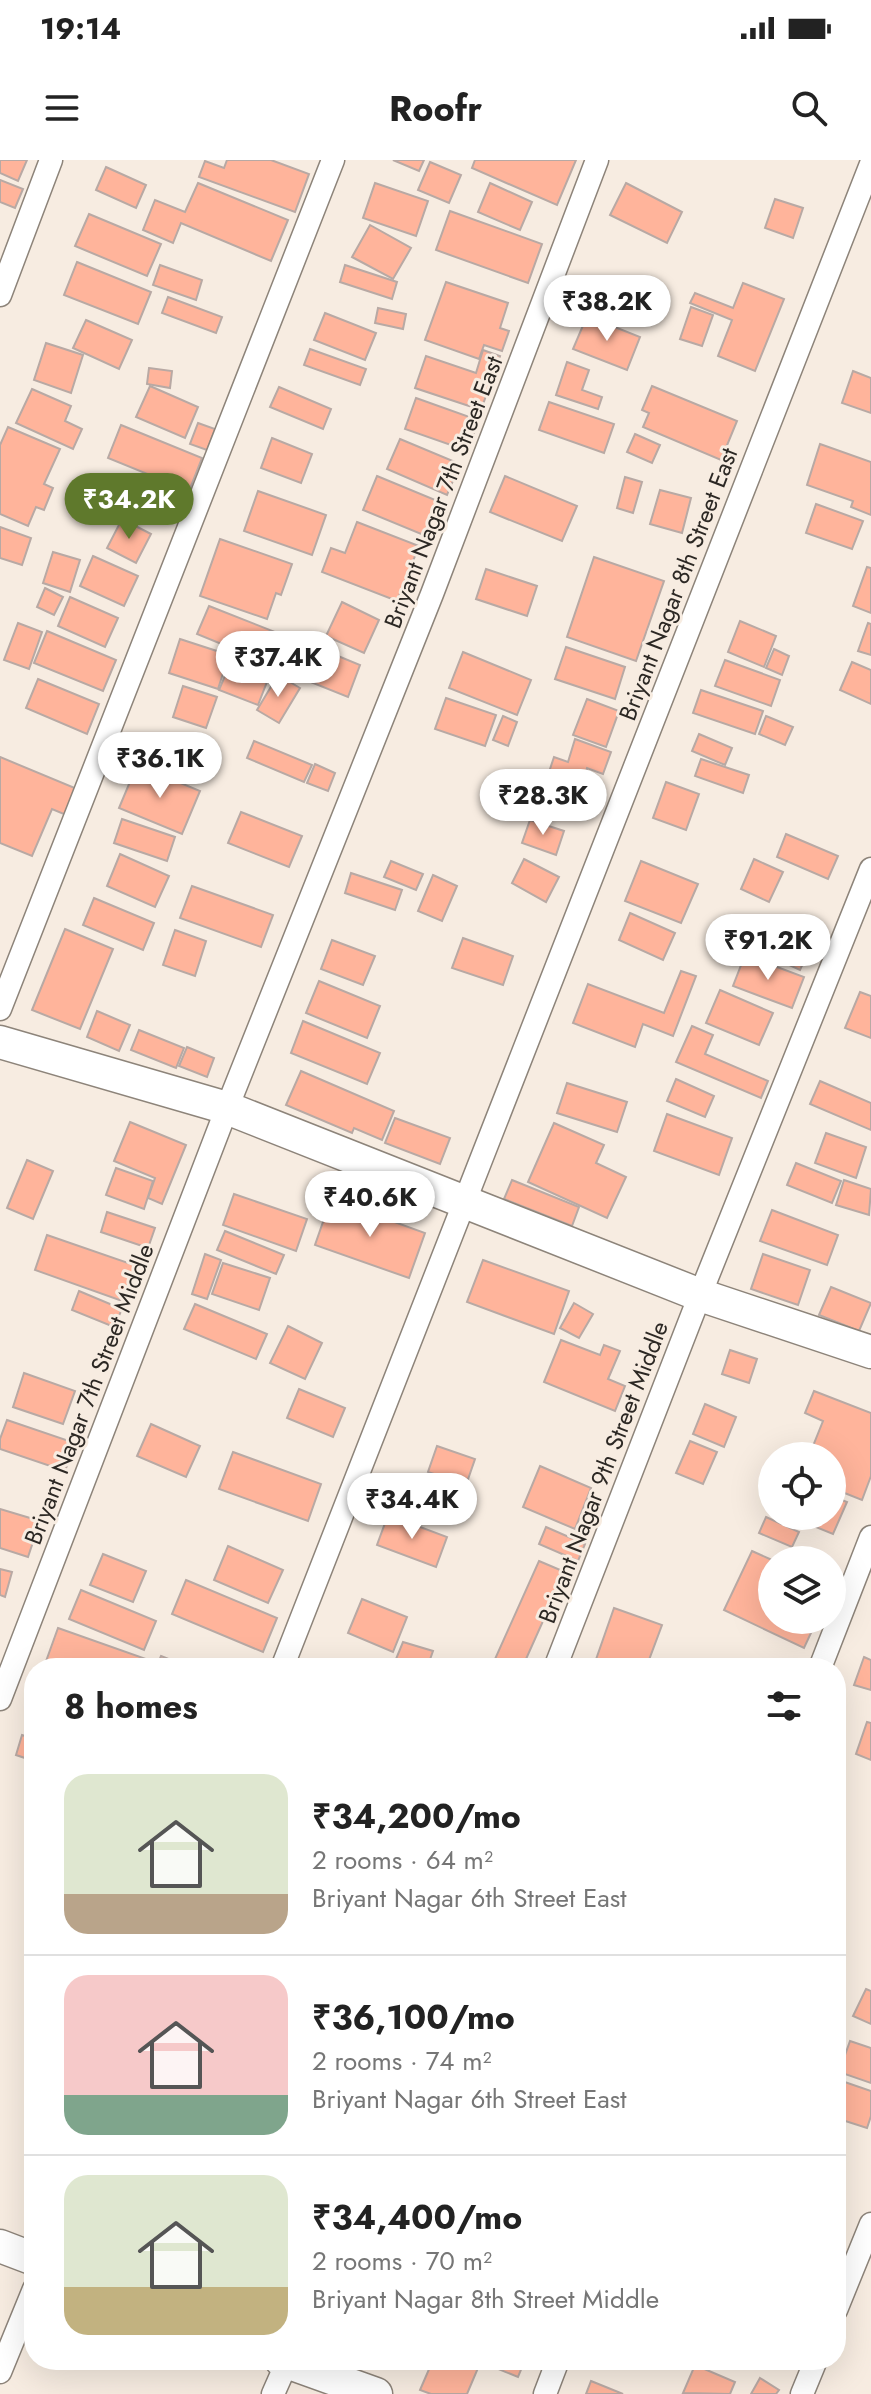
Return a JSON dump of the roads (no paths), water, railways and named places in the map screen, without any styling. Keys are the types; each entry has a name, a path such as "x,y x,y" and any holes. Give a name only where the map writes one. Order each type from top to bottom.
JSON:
{"street":[{"path":"0,295 51,160"},
{"path":"0,1009 333,160"},
{"name":"Briyant Nagar 7th Street East","path":"227,1108 432,594 597,160"},
{"name":"Briyant Nagar 8th Street East","path":"286,1658 468,1203 664,689 871,164"},
{"name":"Briyant Nagar 9th Street Middle","path":"559,1658 871,869"},
{"path":"0,1042 227,1108 700,1295 871,1352"},
{"name":"Briyant Nagar 7th Street Middle","path":"0,1699 227,1108"},
{"path":"824,1658 871,1537"},
{"path":"846,2285 871,2224"},
{"path":"0,2246 24,2255"},
{"path":"0,2372 24,2313"},
{"path":"273,2394 282,2370"},
{"path":"310,2370 376,2394"},
{"path":"545,2394 554,2370"},
{"path":"802,2394 812,2370"}]}
